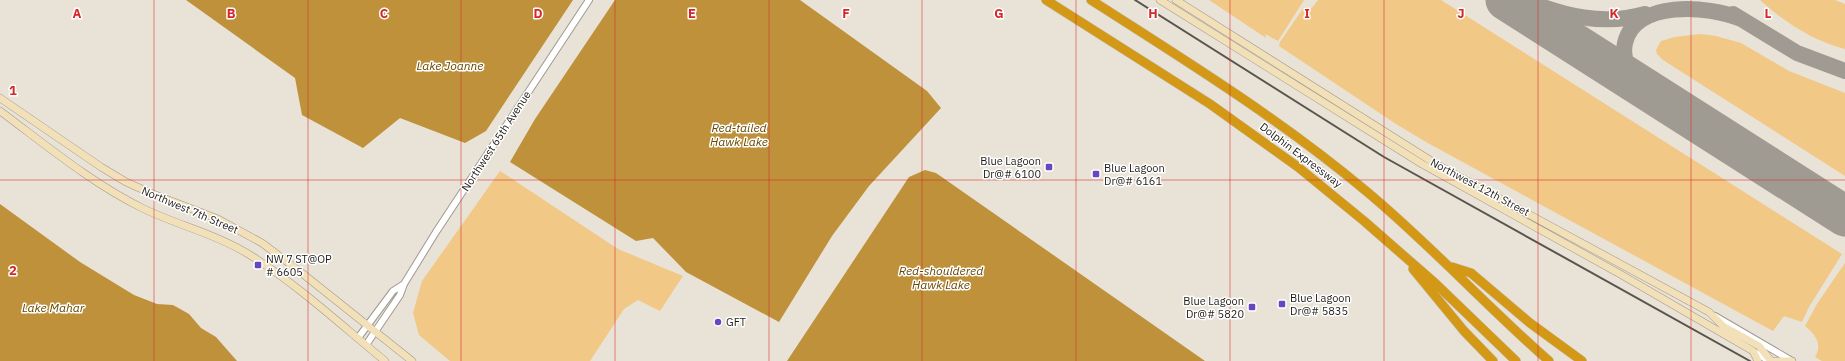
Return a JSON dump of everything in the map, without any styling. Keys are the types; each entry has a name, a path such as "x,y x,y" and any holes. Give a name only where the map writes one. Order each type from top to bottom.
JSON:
{"highway":[{"name":"Dolphin Expressway","path":"1046,0 1237,122 1322,185 1435,283 1516,361"},
{"name":"Dolphin Expressway","path":"1091,0 1221,83 1285,127 1370,194 1451,267 1549,361"},
{"path":"1396,248 1464,331 1493,361"},
{"path":"1451,267 1470,273 1520,315 1582,361"}],"main road":[{"name":"Northwest 12th Street","path":"1160,0 1422,164 1620,274 1753,351"},
{"name":"Northwest 12th Street","path":"1176,0 1436,164 1708,312"},
{"name":"Northwest 7th Street","path":"0,98 101,167 126,182 218,220 262,243 412,361"},
{"name":"Northwest 7th Street","path":"0,111 60,157 116,194 152,212 221,239 250,255 278,274 385,361"},
{"path":"1708,312 1723,326 1759,346 1770,361"},
{"path":"1753,351 1758,361"},
{"path":"1774,361 1792,361"}],"street":[{"name":"Northwest 65th Avenue","path":"366,345 400,295 404,284 589,0"},
{"name":"Northwest 65th Avenue","path":"358,338 393,291 404,284"},
{"name":"Northwest 12th Street","path":"1708,312 1792,361"},
{"name":"Northwest 12th Street","path":"1753,351 1770,361"}],"shaded area":[{"path":"1209,0 1304,0 1278,41 1265,34 1266,38"},
{"path":"1318,0 1441,0 1842,254 1809,307 1802,322 1784,316 1773,331 1426,142 1396,124 1279,46 1280,42 1304,7 1312,8"},
{"path":"1760,0 1835,0 1845,4 1845,49 1833,46 1810,36 1779,16"},
{"path":"1700,34 1716,36 1741,43 1789,71 1845,93 1845,176 1663,60 1657,54 1656,50 1661,41 1675,37"},
{"path":"500,171 618,249 683,276 660,311 638,300 624,309 590,361 450,361 419,335 413,313 422,281"},
{"path":"1845,263 1845,361 1822,361 1815,357 1818,348 1817,340 1812,332 1805,326 1817,304"}],"water":[{"name":"Lake Joanne","path":"186,0 573,0 486,131 465,143 400,118 363,148 302,115 295,78"},
{"name":"Red-tailed Hawk Lake","path":"615,0 800,0 927,91 941,108 869,186 832,236 779,322 686,272 653,238 636,241 510,162 535,119"},
{"name":"Red-shouldered Hawk Lake","path":"925,170 936,173 1205,361 787,361 909,177"},
{"name":"Lake Mahar","path":"0,204 80,262 134,295 157,304 173,305 189,314 201,328 216,337 237,361 0,361"}],"taxiway":[{"path":"1525,0 1554,11 1584,18 1630,18 1645,14"},
{"path":"1644,88 1631,73 1624,56 1625,43 1632,29 1643,19 1657,13 1692,9 1727,14 1741,19"},
{"path":"1733,14 1797,53 1845,71"},
{"path":"1767,166 1845,210"}],"runway":[{"path":"1506,0 1845,216"}],"railway":[{"path":"1135,0 1384,157 1750,361"}],"place":[{"name":"Blue Lagoon Dr@# 6100","path":"1049,167"},
{"name":"Blue Lagoon Dr@# 6161","path":"1096,174"},
{"name":"NW 7 ST@OP # 6605","path":"258,265"},
{"name":"Blue Lagoon Dr@# 5835","path":"1282,304"},
{"name":"Blue Lagoon Dr@# 5820","path":"1252,307"},
{"name":"GFT","path":"718,322"}]}
